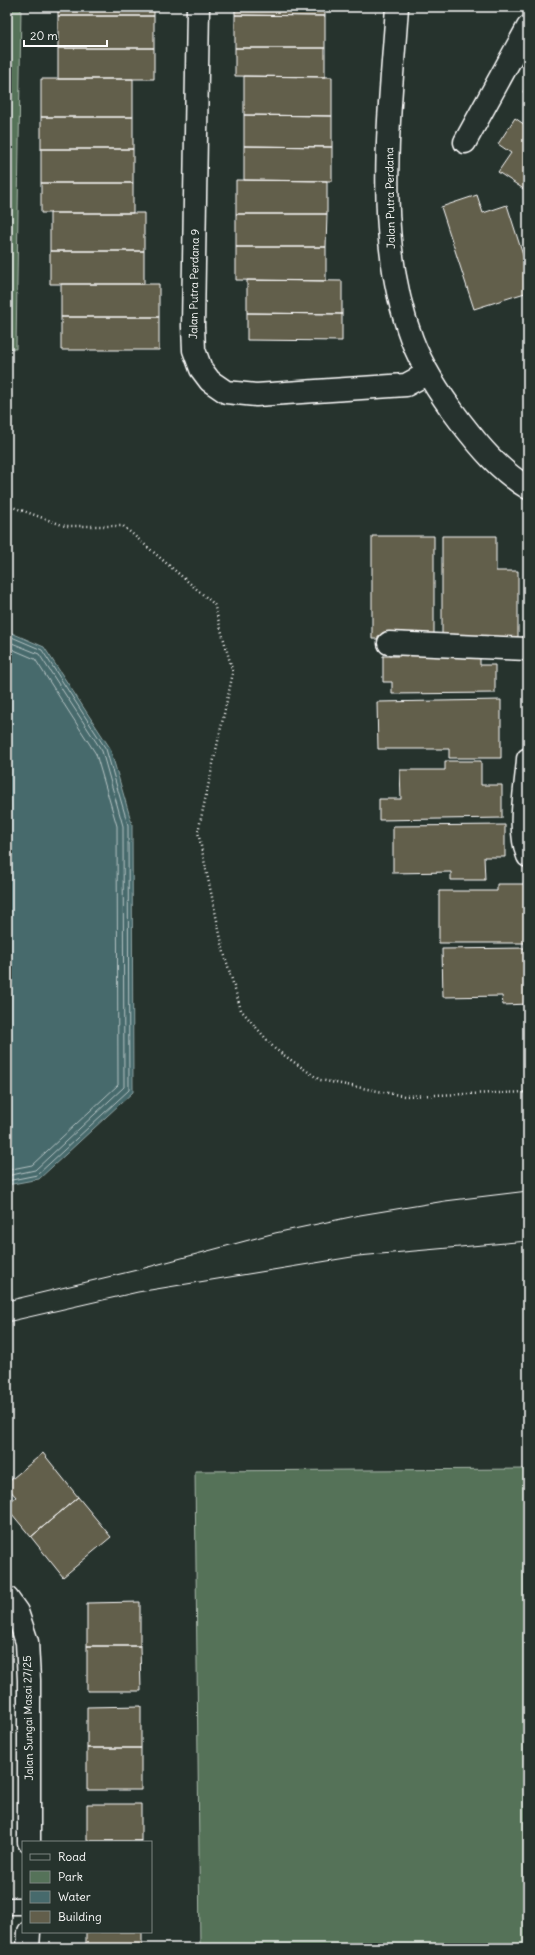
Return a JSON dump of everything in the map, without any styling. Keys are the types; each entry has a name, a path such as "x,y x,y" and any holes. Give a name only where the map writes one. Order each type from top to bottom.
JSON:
{"street":[{"name":"Jalan Putra Perdana 9","path":"198,7 193,326 194,350 201,369 210,381 226,392 256,395 406,385 428,373"},
{"name":"Jalan Putra Perdana","path":"397,7 388,138 388,239 397,292 412,341 428,373 454,413 485,454 528,488"},
{"path":"465,142 528,27"},
{"path":"389,644 528,649"},
{"path":"528,759 527,790 522,829 524,846 528,856"},
{"name":"Jalan Sungai Masai 27/25","path":"7,1598 17,1612 27,1642 29,1680 29,1841"},
{"path":"28,1948 29,1933"}],"lane":[{"path":"7,1906 22,1906"}],"path":[{"path":"7,505 65,526 123,526 214,604 233,673 198,832 224,953 241,1010 275,1049 320,1080 404,1096 528,1092"}],"green space":[{"path":"7,7 21,7 16,349 7,348"},
{"path":"528,1469 528,1948 200,1948 195,1471"},
{"path":"7,1715 9,1715 9,1893 7,1893"}],"water":[{"path":"7,631 44,647 110,748 132,824 133,1092 39,1179 7,1185"}],"building":[{"path":"58,7 154,7 154,16 58,16"},
{"path":"235,7 325,7 325,16 235,15"},
{"path":"235,15 325,16 325,48 235,48"},
{"path":"58,16 154,16 154,48 58,48"},
{"path":"58,48 154,48 154,79 58,79"},
{"path":"235,48 325,48 325,77 235,76"},
{"path":"244,76 332,77 332,116 244,115"},
{"path":"41,79 133,79 133,117 41,117"},
{"path":"528,83 528,95 523,92"},
{"path":"244,115 332,116 332,147 244,146"},
{"path":"41,117 133,117 133,149 41,149"},
{"path":"515,118 525,125 528,121 528,192 498,172 511,153 498,144"},
{"path":"244,146 332,147 332,181 244,180"},
{"path":"41,149 133,149 133,183 41,183"},
{"path":"236,180 327,181 327,214 236,214"},
{"path":"41,183 133,183 133,213 41,213"},
{"path":"477,195 483,213 507,205 528,271 528,292 474,309 441,207"},
{"path":"50,213 144,213 144,251 50,251"},
{"path":"236,214 327,214 326,247 236,247"},
{"path":"236,247 326,247 326,281 236,280"},
{"path":"50,251 144,251 144,284 50,284"},
{"path":"247,280 342,281 342,314 247,313"},
{"path":"61,284 159,284 159,317 61,317"},
{"path":"247,313 342,314 342,341 247,340"},
{"path":"61,317 159,317 159,350 61,350"},
{"path":"372,536 434,536 434,636 378,636 378,639 372,639"},
{"path":"442,536 496,536 496,571 518,571 518,639 442,639"},
{"path":"480,649 480,665 495,665 495,693 392,694 392,682 383,682 383,656 400,656 399,650"},
{"path":"501,700 501,758 449,758 449,749 378,749 377,702"},
{"path":"445,761 481,761 481,785 502,785 502,818 379,820 379,799 401,799 400,770 445,770"},
{"path":"505,825 505,857 484,857 485,880 451,880 451,872 393,873 393,826"},
{"path":"497,884 528,884 528,943 439,943 439,891 497,891"},
{"path":"528,948 528,1004 503,1005 502,996 443,997 442,949"},
{"path":"43,1453 78,1497 31,1537 7,1508 7,1504 16,1497 7,1487 7,1483"},
{"path":"78,1497 111,1537 63,1577 31,1537"},
{"path":"140,1602 140,1646 87,1646 87,1603"},
{"path":"87,1646 140,1646 141,1691 87,1691"},
{"path":"141,1706 141,1748 87,1748 87,1707"},
{"path":"87,1748 141,1748 141,1790 87,1790"},
{"path":"87,1804 141,1804 141,1841 87,1841"},
{"path":"86,1933 142,1933 142,1947 86,1947"},
{"path":"142,1947 142,1948 86,1948"}],"tram line":[{"path":"7,1301 137,1270 275,1233 360,1215 445,1201 528,1191"},
{"path":"7,1322 138,1292 358,1256 528,1241"}]}
